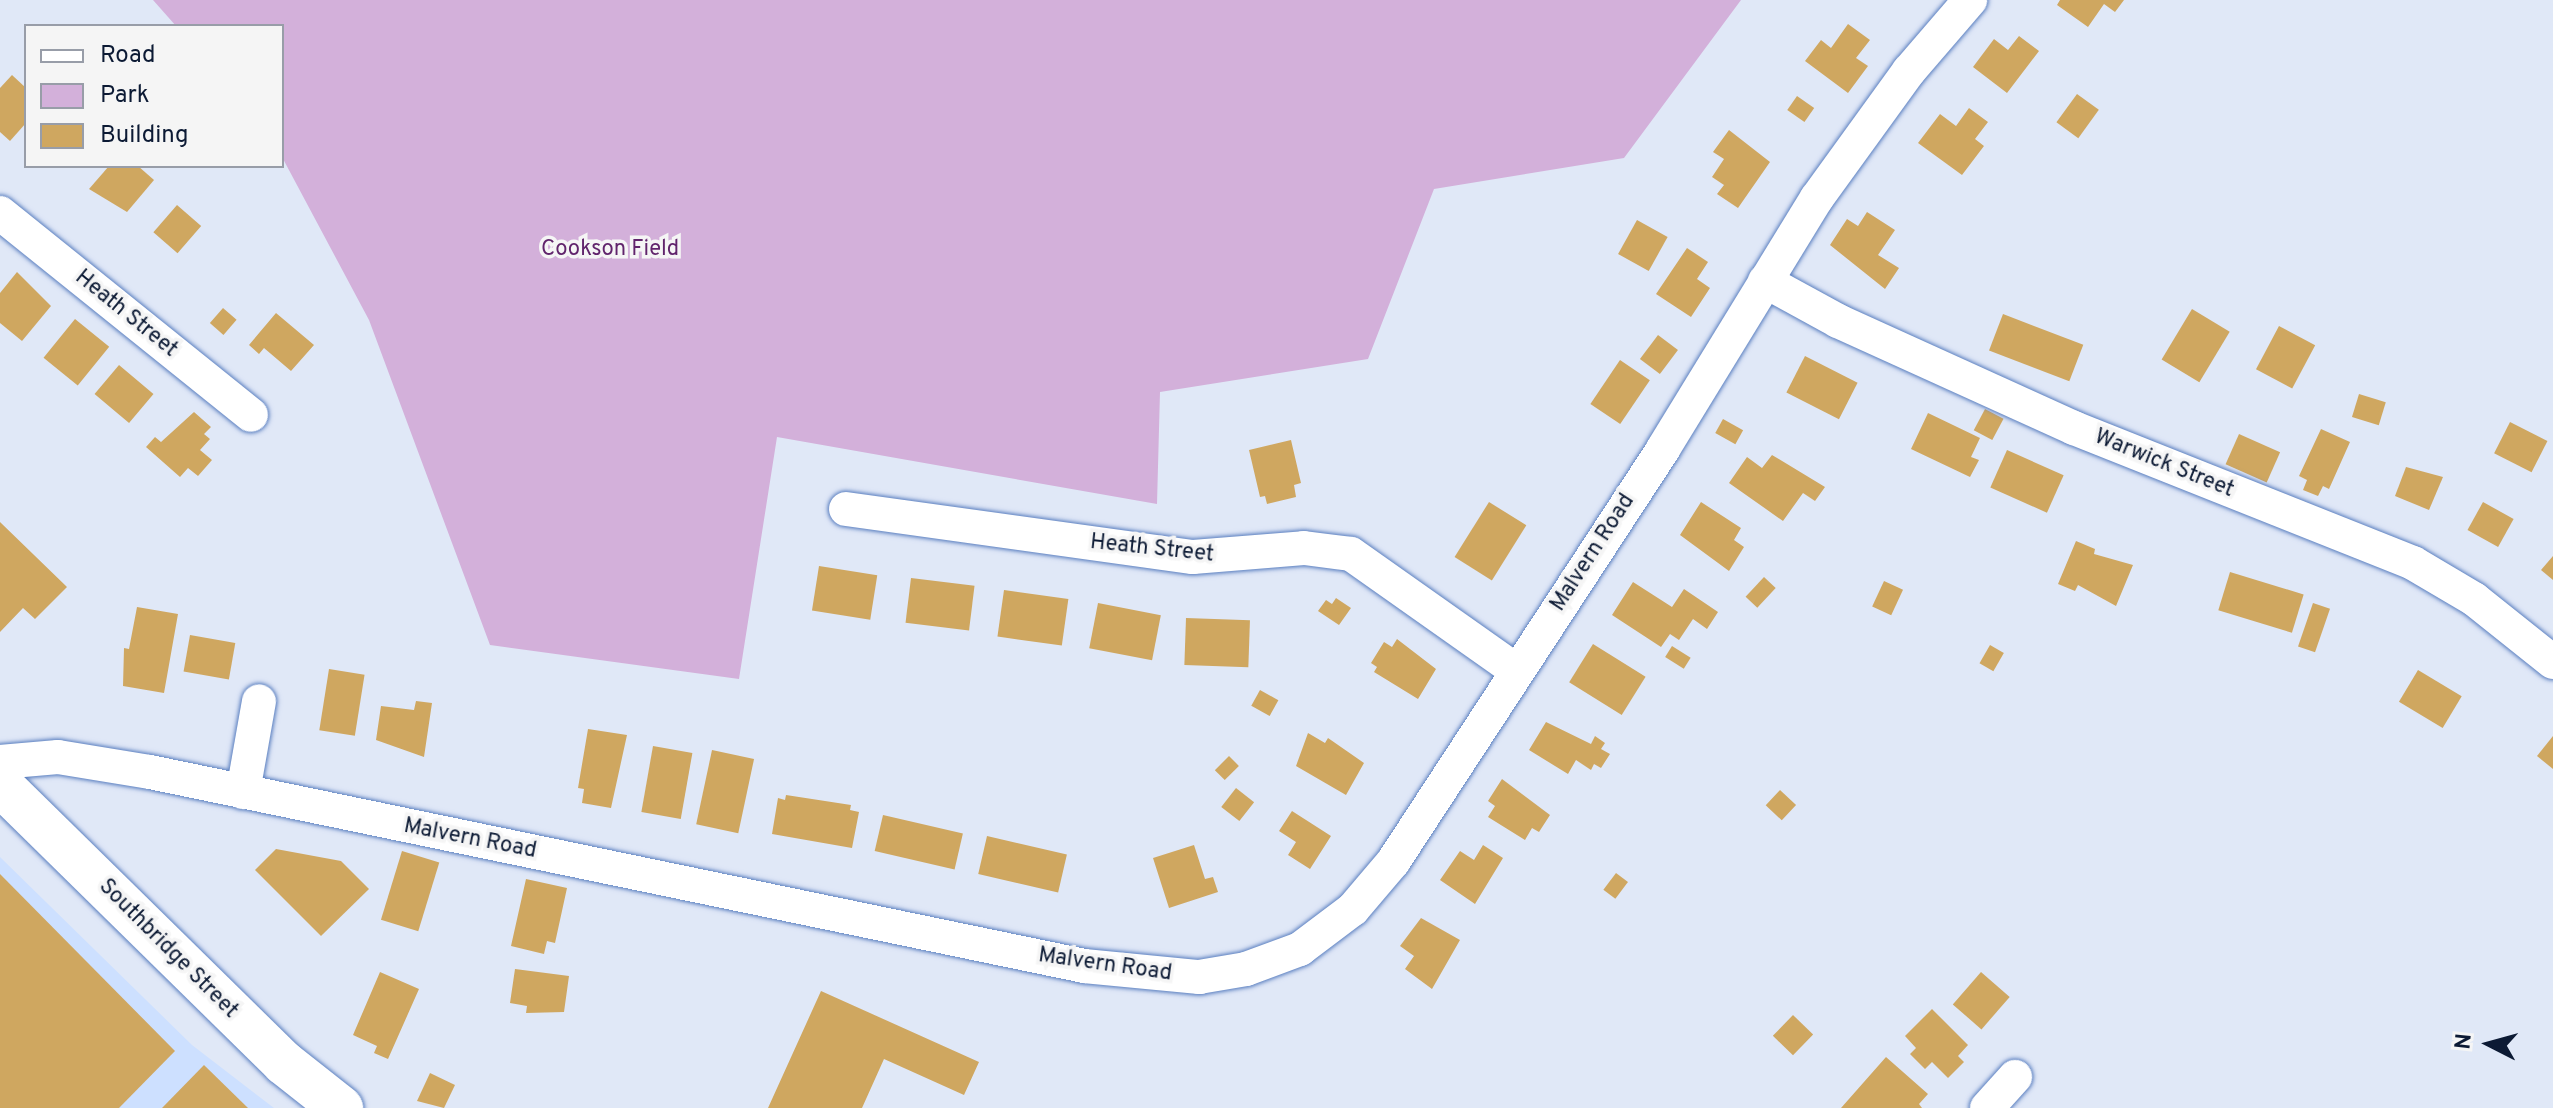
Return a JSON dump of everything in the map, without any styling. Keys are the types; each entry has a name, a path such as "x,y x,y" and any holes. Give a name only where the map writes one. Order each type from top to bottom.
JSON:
{"main road":[{"name":"Southbridge Street","path":"0,784 284,1063 341,1108"}],"street":[{"name":"Malvern Road","path":"0,762 58,757 243,792 1084,966 1199,977 1246,969 1300,949 1353,909 1393,862 1765,281 1893,92 1970,0"},
{"name":"Heath Street","path":"0,213 251,415"},
{"name":"Warwick Street","path":"1765,281 1838,321 2074,428 2413,563 2474,599 2553,662"},
{"name":"Heath Street","path":"846,509 1193,557 1304,548 1351,554 1517,671"},
{"path":"243,792 259,701"},
{"path":"1987,1108 2015,1077"}],"shaded area":[{"path":"0,857 192,1045 274,1108 0,1108"}],"green space":[{"name":"Cookson Field","path":"153,0 1741,0 1624,158 1434,189 1368,359 1160,392 1157,504 777,437 739,679 490,645 369,320 284,161 284,24 174,24"}],"building":[{"path":"2060,0 2124,0 2115,12 2104,4 2088,27 2057,5"},
{"path":"1848,24 1870,40 1856,58 1868,66 1848,93 1805,61 1821,40 1831,48"},
{"path":"2019,36 2039,51 2007,93 1973,67 1994,39 2008,50"},
{"path":"12,75 24,86 24,125 10,141 0,132 0,88"},
{"path":"2077,94 2099,110 2078,138 2056,122"},
{"path":"1797,96 1814,108 1804,122 1787,110"},
{"path":"1969,108 1988,122 1975,139 1984,146 1962,175 1918,143 1940,114 1956,126"},
{"path":"1729,130 1770,162 1738,208 1717,194 1724,185 1712,177 1724,159 1713,152"},
{"path":"107,168 140,168 154,180 127,212 89,189"},
{"path":"177,205 201,226 178,253 153,232"},
{"path":"1867,212 1895,230 1878,255 1899,268 1885,289 1830,245 1847,219 1858,226"},
{"path":"1637,220 1668,237 1649,271 1618,254"},
{"path":"1687,248 1708,262 1697,279 1710,288 1691,317 1656,294"},
{"path":"17,272 51,306 22,341 0,323 0,293"},
{"path":"223,308 237,320 223,335 210,323"},
{"path":"2192,309 2230,332 2199,382 2162,360"},
{"path":"276,313 314,345 291,371 264,348 259,354 249,345"},
{"path":"2003,314 2083,345 2069,381 1989,350"},
{"path":"75,319 109,347 78,386 44,358"},
{"path":"2279,326 2315,345 2292,389 2256,369"},
{"path":"1658,335 1678,350 1660,374 1640,359"},
{"path":"1805,356 1858,383 1839,419 1786,393"},
{"path":"1620,360 1650,380 1620,424 1590,404"},
{"path":"119,365 153,394 129,423 95,394"},
{"path":"2359,394 2386,402 2379,425 2352,417"},
{"path":"1985,409 2004,419 1992,440 1974,430"},
{"path":"194,412 211,427 204,434 210,439 200,450 212,460 198,476 188,468 180,477 146,447 155,437 161,442"},
{"path":"1928,413 1980,438 1971,457 1979,460 1970,477 1911,449"},
{"path":"1723,419 1743,430 1735,444 1715,433"},
{"path":"2510,422 2547,441 2532,472 2494,453"},
{"path":"2321,429 2350,442 2329,489 2323,486 2318,496 2303,490 2307,480 2299,476"},
{"path":"2239,434 2280,452 2267,482 2226,464"},
{"path":"1291,440 1301,483 1294,485 1296,497 1267,504 1265,496 1260,497 1249,450"},
{"path":"2007,450 2064,475 2047,513 1990,487"},
{"path":"1772,455 1825,487 1815,501 1803,493 1783,521 1729,483 1747,457 1762,468"},
{"path":"2406,467 2443,477 2429,510 2395,496"},
{"path":"1489,502 1526,525 1492,580 1455,557"},
{"path":"1701,502 1741,528 1734,540 1744,547 1729,571 1680,535"},
{"path":"2483,502 2514,519 2498,547 2467,530"},
{"path":"0,522 67,587 35,619 23,608 0,632"},
{"path":"2076,541 2095,549 2094,554 2133,565 2116,606 2078,585 2075,591 2058,584"},
{"path":"2553,556 2553,580 2541,570"},
{"path":"819,566 877,575 870,620 812,610"},
{"path":"2230,572 2304,595 2292,633 2218,610"},
{"path":"1764,577 1776,588 1757,608 1746,597"},
{"path":"911,578 975,586 969,630 906,623"},
{"path":"1884,581 1903,590 1891,615 1872,606"},
{"path":"1633,582 1672,607 1684,589 1718,612 1707,629 1693,619 1679,640 1670,634 1661,647 1612,615"},
{"path":"1004,590 1068,599 1062,646 997,637"},
{"path":"1336,598 1351,608 1339,625 1318,611 1326,600 1332,604"},
{"path":"1098,603 1161,615 1152,660 1089,648"},
{"path":"2313,603 2330,609 2315,652 2298,646"},
{"path":"137,607 178,614 164,693 123,686 124,648 129,649"},
{"path":"1186,618 1250,620 1248,667 1184,665"},
{"path":"190,635 235,643 229,679 184,671"},
{"path":"1397,639 1436,669 1418,699 1374,672 1377,667 1371,663 1384,642 1392,647"},
{"path":"1593,644 1646,677 1622,715 1569,682"},
{"path":"1990,645 2004,653 1993,671 1980,663"},
{"path":"1672,646 1691,658 1684,669 1665,657"},
{"path":"329,669 365,675 355,736 319,730"},
{"path":"2418,670 2462,696 2443,728 2399,702"},
{"path":"1260,690 1278,700 1270,716 1251,706"},
{"path":"416,701 432,703 424,757 376,740 381,706 414,710"},
{"path":"1546,722 1591,744 1595,736 1605,743 1601,749 1610,754 1601,768 1594,764 1591,770 1576,760 1568,774 1529,750"},
{"path":"588,729 627,735 611,808 582,803 584,789 578,788"},
{"path":"1308,733 1325,743 1328,738 1364,763 1346,795 1296,766"},
{"path":"2553,736 2553,769 2537,756"},
{"path":"653,746 692,753 681,819 641,812"},
{"path":"712,750 754,759 738,833 696,824"},
{"path":"1229,756 1239,766 1225,780 1215,770"},
{"path":"1502,779 1550,815 1539,832 1532,828 1525,840 1488,817 1495,806 1488,801"},
{"path":"1236,788 1254,802 1239,821 1221,807"},
{"path":"1780,790 1796,805 1782,820 1766,805"},
{"path":"786,795 851,805 850,810 859,812 852,848 772,834 778,798 785,800"},
{"path":"1292,811 1331,836 1310,869 1288,855 1296,842 1279,831"},
{"path":"883,815 963,833 955,869 875,851"},
{"path":"987,836 1067,854 1058,892 978,874"},
{"path":"1194,845 1205,879 1213,877 1218,892 1169,908 1153,858"},
{"path":"1483,845 1503,858 1475,904 1440,880 1460,851 1474,860"},
{"path":"276,849 341,861 369,889 321,936 255,870"},
{"path":"402,851 439,862 418,931 381,920"},
{"path":"1616,873 1628,882 1615,899 1603,890"},
{"path":"0,874 175,1051 119,1108 0,1108"},
{"path":"526,879 567,888 555,943 547,941 544,954 511,946"},
{"path":"1421,918 1460,940 1432,989 1405,969 1414,956 1400,946"},
{"path":"515,969 569,976 564,1012 526,1013 527,1006 510,1003"},
{"path":"380,972 419,989 388,1059 374,1053 377,1046 353,1035"},
{"path":"1981,972 2010,997 1981,1029 1953,1004"},
{"path":"821,991 979,1062 964,1095 884,1059 862,1108 768,1108"},
{"path":"1932,1009 1968,1045 1958,1056 1964,1062 1948,1078 1932,1062 1925,1069 1910,1054 1916,1048 1905,1036"},
{"path":"1793,1015 1813,1034 1793,1055 1773,1036"},
{"path":"1886,1057 1928,1094 1919,1104 1922,1108 1841,1108"},
{"path":"204,1065 248,1108 162,1108"},
{"path":"430,1073 455,1085 444,1108 417,1101"}]}
